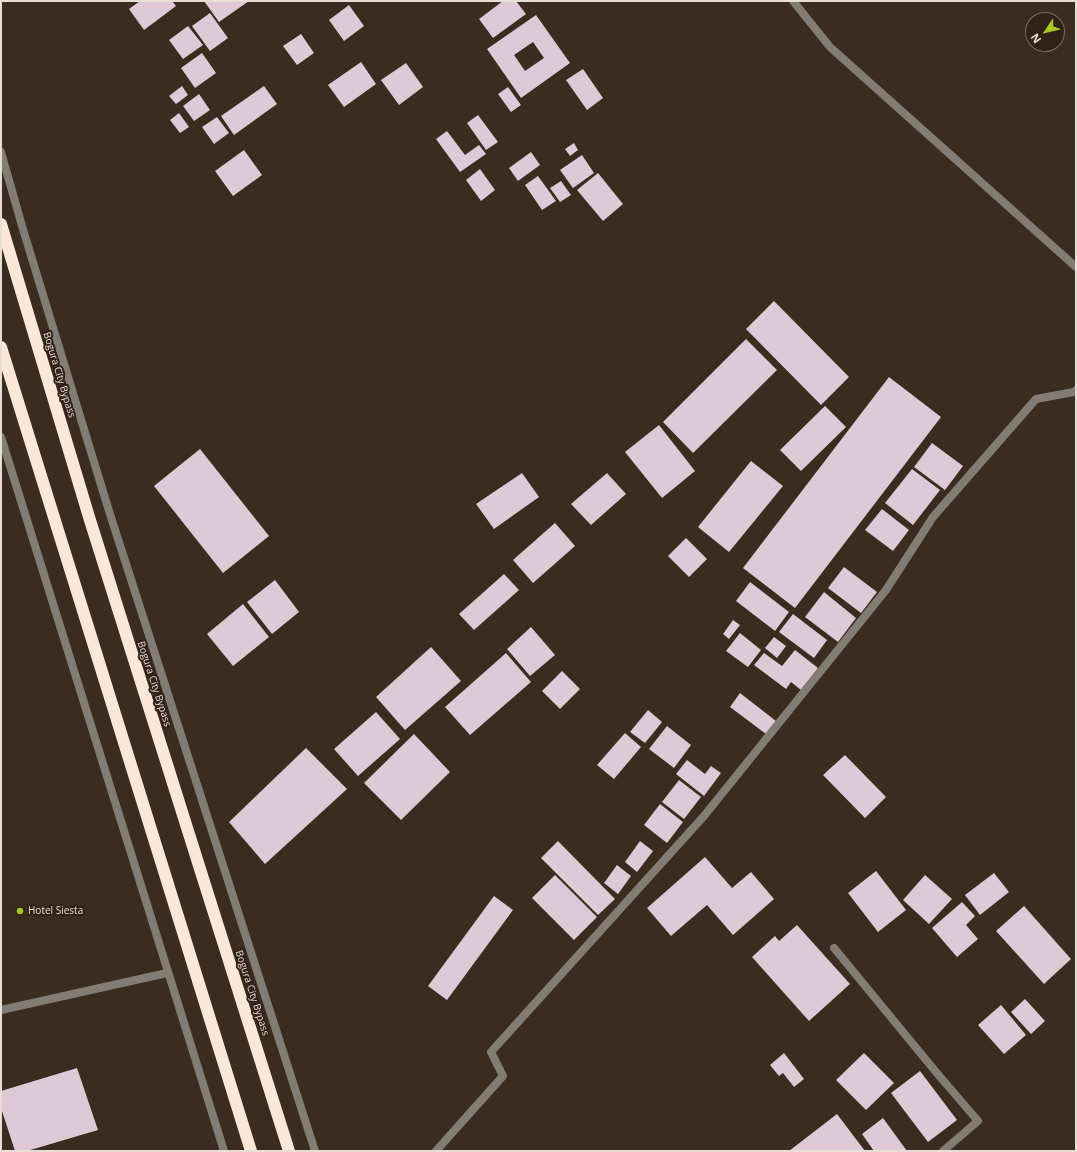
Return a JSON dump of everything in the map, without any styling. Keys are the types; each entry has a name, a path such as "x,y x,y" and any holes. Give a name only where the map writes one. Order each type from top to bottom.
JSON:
{"highway":[{"name":"Bogura City Bypass","path":"1,224 89,517 289,1151"},
{"path":"1,347 251,1151"}],"street":[{"path":"793,1 830,47 1076,267"},
{"path":"1,152 22,226 109,511 315,1151"},
{"path":"436,1151 503,1076 491,1052 704,816 886,590 933,517 1036,400 1074,392 1076,390"},
{"path":"1,438 167,973 224,1151"},
{"path":"834,948 978,1121 943,1151"},
{"path":"1,1010 167,973"}],"building":[{"path":"140,1 172,1 176,6 144,30 129,9"},
{"path":"204,1 249,1 219,22"},
{"path":"503,1 516,1 526,14 493,38 479,19"},
{"path":"349,5 364,26 344,41 329,20"},
{"path":"210,13 228,38 210,51 192,26"},
{"path":"536,15 570,63 521,98 487,49","holes":["533,42 544,58 525,71 514,55"]},
{"path":"188,26 203,45 183,59 169,40"},
{"path":"301,34 314,53 297,65 283,46"},
{"path":"202,53 216,73 195,88 181,68"},
{"path":"361,62 376,84 344,107 328,85"},
{"path":"406,63 423,87 399,105 381,80"},
{"path":"583,69 603,98 587,110 566,80"},
{"path":"182,86 188,95 176,104 169,96"},
{"path":"264,86 277,104 234,135 221,116"},
{"path":"508,87 521,105 511,112 498,94"},
{"path":"199,94 210,110 194,121 183,106"},
{"path":"179,113 189,127 180,133 170,120"},
{"path":"478,115 498,142 486,150 467,123"},
{"path":"217,117 229,133 214,144 202,127"},
{"path":"447,131 465,155 479,145 486,154 460,172 436,139"},
{"path":"574,143 578,150 570,156 565,149"},
{"path":"244,150 262,175 233,196 215,171"},
{"path":"531,152 540,165 518,181 509,168"},
{"path":"582,155 594,173 573,188 560,170"},
{"path":"480,169 495,190 481,201 466,180"},
{"path":"598,173 623,204 603,221 577,190"},
{"path":"538,176 556,201 542,210 525,185"},
{"path":"561,181 571,195 560,202 550,188"},
{"path":"774,301 849,377 821,405 746,329"},
{"path":"746,339 777,370 693,453 663,422"},
{"path":"889,377 941,417 795,608 743,568"},
{"path":"825,406 846,427 801,471 780,450"},
{"path":"659,425 695,471 662,498 625,452"},
{"path":"932,443 963,466 945,490 914,467"},
{"path":"200,449 269,536 223,573 154,486"},
{"path":"751,461 783,486 729,552 698,527"},
{"path":"912,469 940,490 913,525 885,503"},
{"path":"522,473 539,497 494,529 476,504"},
{"path":"607,473 626,494 591,525 571,504"},
{"path":"882,509 909,530 893,551 865,530"},
{"path":"555,523 575,546 533,583 513,560"},
{"path":"686,538 707,559 689,577 668,556"},
{"path":"844,567 877,592 861,613 828,588"},
{"path":"504,574 519,590 474,630 459,614"},
{"path":"275,580 299,612 272,634 247,602"},
{"path":"750,582 789,612 775,631 736,601"},
{"path":"824,592 856,618 838,642 805,617"},
{"path":"243,604 269,637 233,666 207,634"},
{"path":"793,614 827,640 814,658 779,632"},
{"path":"733,620 740,625 729,639 723,634"},
{"path":"531,627 555,655 530,676 507,649"},
{"path":"740,633 761,650 748,667 726,651"},
{"path":"774,637 786,646 777,658 765,648"},
{"path":"431,647 461,681 405,730 376,697"},
{"path":"795,650 818,668 801,690 791,682 786,689 754,665 764,653 782,666"},
{"path":"506,653 531,682 470,735 445,707"},
{"path":"562,671 580,689 560,709 542,691"},
{"path":"740,693 776,721 766,734 730,707"},
{"path":"648,710 662,722 645,743 630,732"},
{"path":"376,712 400,739 358,776 334,749"},
{"path":"667,726 691,745 674,768 649,749"},
{"path":"625,733 641,747 614,779 597,765"},
{"path":"414,734 450,772 401,820 364,783"},
{"path":"306,748 347,789 265,864 229,822"},
{"path":"845,755 886,797 865,818 823,775"},
{"path":"687,760 705,774 711,766 721,773 704,796 676,774"},
{"path":"679,780 701,797 684,819 662,802"},
{"path":"660,804 683,822 667,843 644,825"},
{"path":"558,841 615,899 598,915 541,858"},
{"path":"640,841 653,851 637,872 625,862"},
{"path":"705,857 732,888 751,872 774,899 733,935 707,905 671,936 647,908"},
{"path":"617,865 631,876 618,894 604,883"},
{"path":"876,871 906,910 878,932 848,893"},
{"path":"994,873 1009,892 980,915 965,895"},
{"path":"555,875 597,917 574,940 532,898"},
{"path":"925,875 952,899 929,924 903,900"},
{"path":"494,896 513,910 447,1000 428,986"},
{"path":"962,902 975,916 966,925 978,939 957,957 932,928"},
{"path":"1024,906 1071,959 1044,984 996,931"},
{"path":"797,925 850,984 809,1021 752,957 775,936 779,941"},
{"path":"1025,999 1045,1021 1031,1034 1011,1012"},
{"path":"1001,1005 1026,1035 1004,1054 978,1025"},
{"path":"784,1053 804,1079 794,1087 783,1073 779,1076 770,1065"},
{"path":"864,1053 894,1083 866,1110 836,1080"},
{"path":"77,1068 98,1130 27,1151 15,1151 1,1108 1,1091"},
{"path":"920,1071 957,1120 928,1142 891,1093"},
{"path":"837,1114 865,1151 789,1151"},
{"path":"883,1118 907,1151 874,1151 862,1134"}],"place":[{"name":"Hotel Siesta","path":"20,911"}]}
